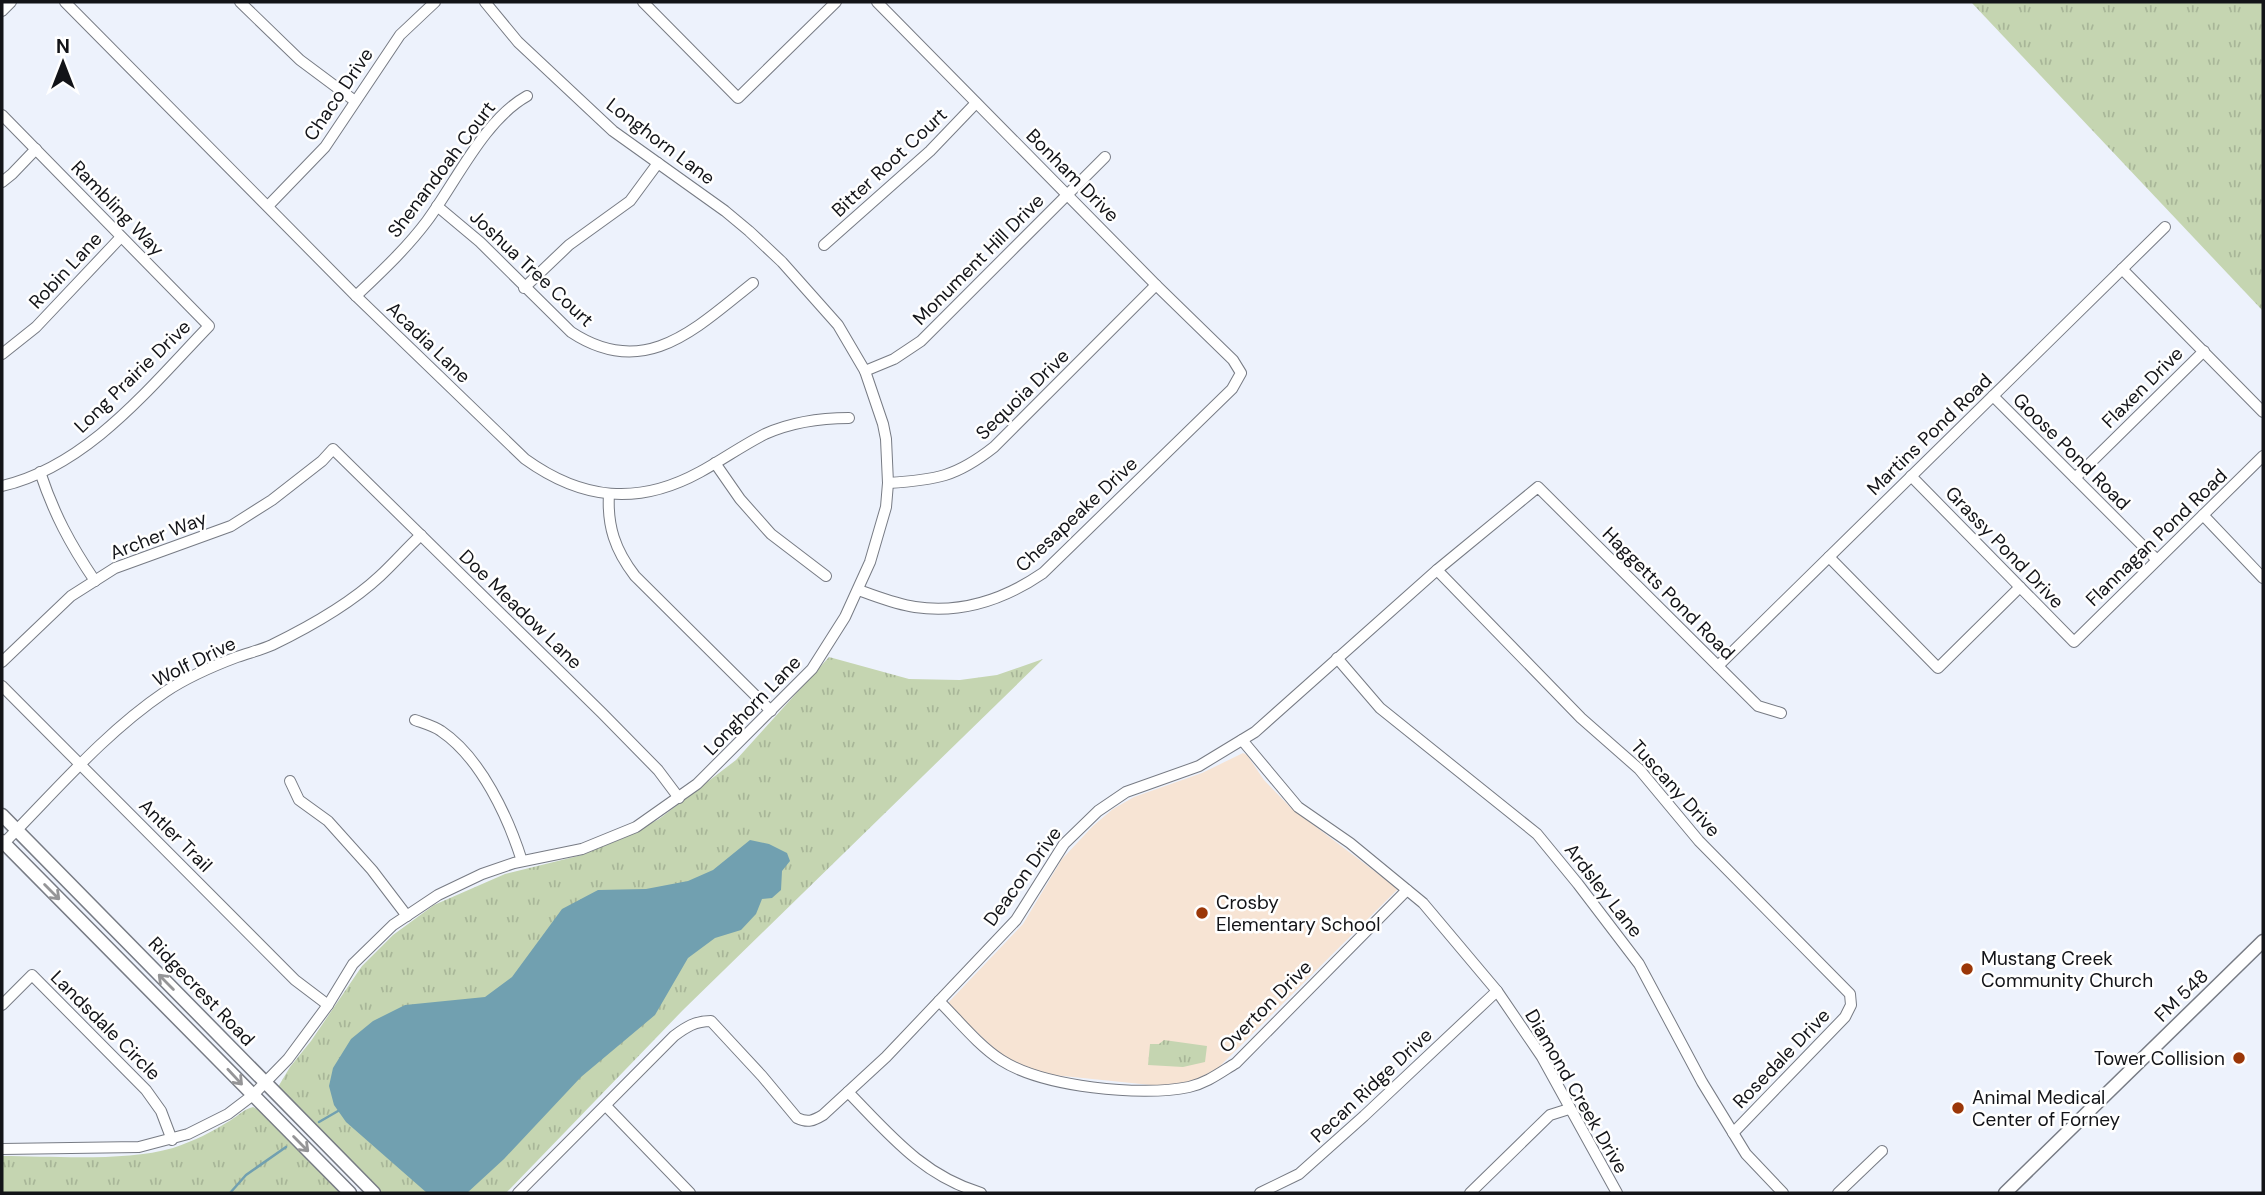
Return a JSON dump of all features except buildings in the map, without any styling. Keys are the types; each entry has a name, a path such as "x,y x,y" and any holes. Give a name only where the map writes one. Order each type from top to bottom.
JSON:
{"main road":[{"name":"Ridgecrest Road","path":"2,815 374,1193"},
{"name":"Ridgecrest Road","path":"2,843 351,1193"},
{"name":"FM 548","path":"2005,1193 2260,950"}],"street":[{"path":"2,11 11,2"},
{"name":"Acadia Lane","path":"65,2 356,296 525,459 559,479 595,492 609,494 659,490 678,483 767,433 812,419 849,418"},
{"name":"Chaco Drive","path":"268,206 325,147 400,35 435,2"},
{"name":"Longhorn Lane","path":"2,1149 127,1148 172,1140 220,1120 253,1095 288,1059 328,1006 353,964 393,925 438,895 482,874 522,861 582,849 636,827 679,798 715,768 812,669 845,617 870,562 886,507 888,483 883,424 865,371 838,325 782,262 725,211 613,131 518,42 485,2"},
{"path":"643,2 738,98 836,2"},
{"name":"Bonham Drive","path":"877,2 1233,360 1241,373"},
{"path":"243,3 300,60 355,101"},
{"name":"Shenandoah Court","path":"356,296 404,249 493,124 515,103 527,96"},
{"name":"Bitter Root Court","path":"824,245 930,151 976,103"},
{"name":"Rambling Way","path":"2,115 209,326"},
{"path":"2,181 36,149"},
{"name":"Monument Hill Drive","path":"865,371 894,359 921,341 1105,157"},
{"path":"524,288 569,245 629,201 658,163"},
{"name":"Joshua Tree Court","path":"437,206 480,242 571,332 587,343 610,349 634,352 660,348 697,328 753,283"},
{"name":"Martins Pond Road","path":"1718,666 2165,227"},
{"name":"Robin Lane","path":"2,354 36,327 121,237"},
{"path":"2122,269 2263,412"},
{"name":"Sequoia Drive","path":"888,483 941,478 977,461 1156,285"},
{"name":"Long Prairie Drive","path":"2,486 56,465 86,446 128,409 209,326"},
{"name":"Flaxen Drive","path":"2075,478 2203,351"},
{"name":"Chesapeake Drive","path":"858,590 916,607 944,608 995,600 1020,589 1053,563 1232,389 1241,373"},
{"name":"Goose Pond Road","path":"1993,396 2157,560"},
{"name":"Doe Meadow Lane","path":"333,449 659,770 679,798"},
{"name":"Archer Way","path":"2,662 71,596 115,568 230,526 272,500 322,461 333,449"},
{"name":"Flannagan Pond Road","path":"2074,642 2263,456"},
{"path":"715,463 740,499 771,534 826,576"},
{"path":"40,472 52,508 70,544 95,581"},
{"name":"Grassy Pond Drive","path":"1911,476 2074,642"},
{"name":"Deacon Drive","path":"518,1193 674,1036 689,1025 701,1021 711,1021 797,1118 805,1122 823,1115 886,1057 1016,920 1064,844 1098,811 1125,792 1199,766 1255,732 1437,570 1538,487"},
{"name":"Haggetts Pond Road","path":"1538,487 1758,706 1781,713"},
{"path":"609,494 610,529 635,576 771,711"},
{"path":"2203,515 2263,578"},
{"name":"Wolf Drive","path":"2,843 111,734 168,691 225,662 268,647 337,608 378,578 421,535"},
{"path":"1829,557 1938,668 2020,587"},
{"name":"Tuscany Drive","path":"1437,570 1581,718 1639,769 1699,841 1850,994 1851,1005"},
{"name":"Ardsley Lane","path":"1336,659 1380,708 1536,834 1570,874 1639,964 1702,1082 1745,1154 1783,1193"},
{"name":"Antler Trail","path":"2,686 295,980 328,1006"},
{"path":"415,720 440,730 468,755 501,806 522,861"},
{"name":"Diamond Creek Drive","path":"1242,740 1298,807 1350,844 1423,903 1497,991 1542,1057 1617,1193"},
{"path":"290,780 299,800 328,821 372,870 407,916"},
{"name":"Overton Drive","path":"939,1001 1000,1060 1040,1077 1116,1089 1161,1091 1191,1086 1213,1078 1236,1063 1407,890"},
{"name":"Landsdale Circle","path":"2,1005 32,975 146,1090 161,1111 172,1140"},
{"name":"Pecan Ridge Drive","path":"1260,1193 1299,1174 1497,991"},
{"name":"Rosedale Drive","path":"1733,1133 1845,1017 1851,1005"},
{"path":"849,1091 919,1162 956,1186 981,1193"},
{"path":"606,1106 690,1193"},
{"path":"1470,1193 1550,1115 1570,1109"},
{"path":"1838,1193 1882,1151"}],"shaded area":[{"name":"Crosby Elementary School","path":"1243,753 1291,808 1398,889 1217,1069 1193,1081 1161,1086 1028,1070 997,1051 947,1004 1023,924 1062,859 1113,809 1134,797 1202,773"}],"green space":[{"path":"1971,2 2263,2 2263,311"},
{"path":"829,657 909,679 960,680 997,675 1043,659 683,1010 506,1193 379,1193 278,1087 362,966 393,935 434,905 505,874 582,855 659,819 736,760"},
{"path":"1164,1040 1207,1046 1205,1062 1183,1067 1148,1065 1150,1044 1159,1044"},
{"path":"253,1107 261,1111 343,1193 2,1193 2,1156 88,1157 154,1152 196,1139"}],"water":[{"path":"750,840 769,844 787,853 790,861 782,871 781,890 772,898 762,899 756,914 741,930 715,938 688,958 655,1015 581,1077 504,1159 467,1193 427,1193 346,1122 334,1105 329,1086 333,1068 351,1039 373,1021 405,1005 485,997 512,977 562,909 598,890 646,889 688,881 713,870"}],"waterway":[{"path":"319,1122 338,1111"},
{"path":"230,1193 246,1175 286,1147"}],"place":[{"name":"Crosby Elementary School","path":"1202,913"},
{"name":"Mustang Creek Community Church","path":"1967,969"},
{"name":"Tower Collision","path":"2239,1058"},
{"name":"Animal Medical Center of Forney","path":"1958,1108"}]}
